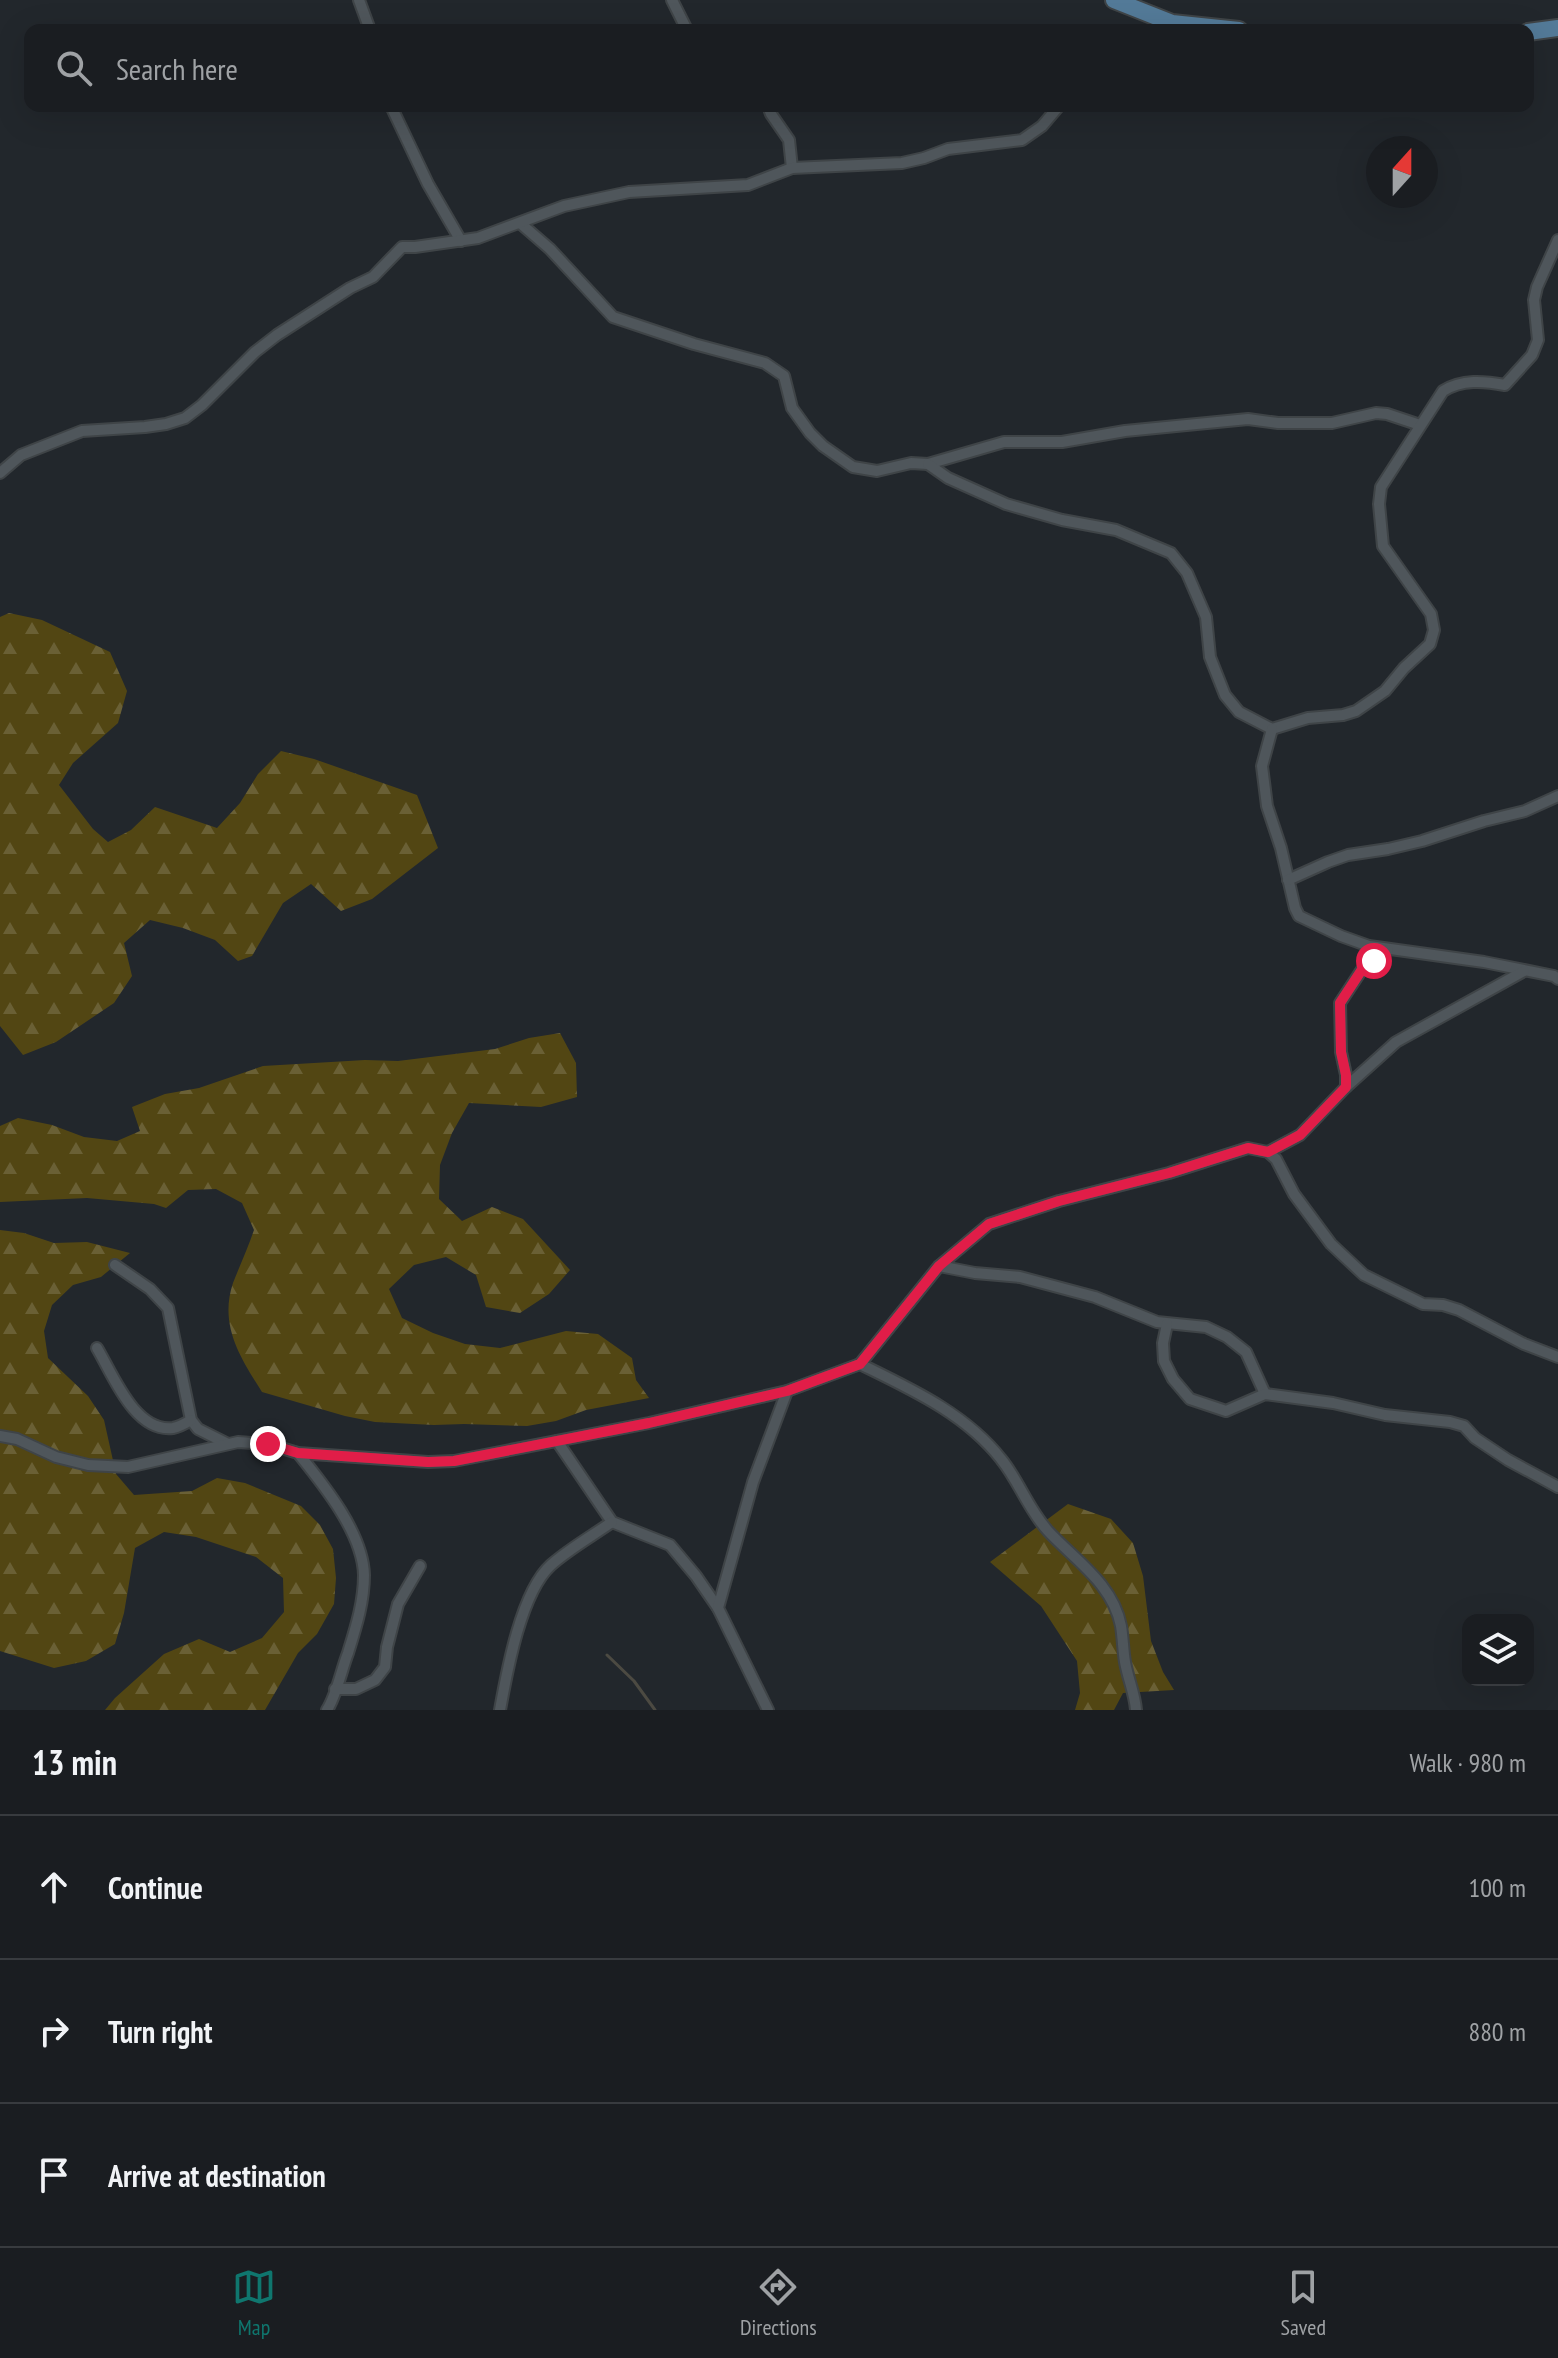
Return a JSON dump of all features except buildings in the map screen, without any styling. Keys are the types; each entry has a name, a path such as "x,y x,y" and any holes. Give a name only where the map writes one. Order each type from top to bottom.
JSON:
{"main road":[{"path":"1114,0 1161,24"},
{"path":"1534,31 1558,28"}],"street":[{"path":"359,0 368,24"},
{"path":"672,0 684,24"},
{"path":"394,112 428,184 461,241"},
{"path":"770,112 789,140 792,168"},
{"path":"0,473 21,455 82,431 145,427 185,418 255,352 350,288 373,277 402,247 478,238 564,206 629,192 748,185 792,168 902,163 930,157 948,149 1022,140 1042,126 1054,112"},
{"path":"520,223 550,249 613,317 765,363 784,376 792,408 802,424 823,446 853,467 877,471 911,463 928,464 1004,442 1062,442 1125,431 1248,419 1278,423 1332,423 1376,413 1420,425"},
{"path":"928,464 948,478 1006,504 1062,520 1116,530 1171,553 1187,573 1206,617 1210,657 1225,695 1239,712 1272,729 1308,718 1356,711 1385,691 1430,644 1434,630 1431,614 1383,546 1379,504 1381,487 1443,391 1450,386 1481,381 1505,385 1532,355 1538,340 1534,300 1558,240"},
{"path":"1272,729 1262,766 1267,806 1299,916 1369,946 1557,976"},
{"path":"1288,880 1348,855 1422,841 1525,811 1558,796"},
{"path":"1346,1087 1341,1052 1340,1003 1361,971 1388,950"},
{"path":"1268,1152 1300,1135 1346,1087 1396,1042 1524,971"},
{"path":"0,1436 17,1439 56,1457 88,1465 128,1467 238,1442 268,1444 298,1453 454,1461 649,1423 787,1391 860,1364 939,1266 989,1224 1248,1148 1268,1152 1276,1159 1294,1194 1331,1244 1364,1275 1423,1304 1459,1310 1524,1344 1558,1357"},
{"path":"115,1265 150,1289 168,1308 191,1420 198,1429 228,1444"},
{"path":"939,1266 1020,1277 1095,1297 1157,1322 1206,1327 1227,1337 1246,1352 1265,1394"},
{"path":"1167,1324 1163,1343 1164,1361 1173,1379 1190,1399 1226,1411 1265,1394 1333,1403 1385,1415 1450,1422 1464,1426 1475,1438 1508,1460 1558,1487"},
{"path":"97,1348 132,1408 143,1420 156,1426 174,1428 191,1420"},
{"path":"860,1364 918,1393 977,1432 1003,1460 1029,1506 1047,1530 1107,1592 1121,1623 1125,1664 1136,1710"},
{"path":"718,1608 753,1482 787,1391"},
{"path":"557,1441 612,1522 670,1545 696,1576 718,1608 768,1710"},
{"path":"298,1453 341,1511 357,1546 364,1573 362,1603 327,1710"},
{"path":"500,1710 511,1653 533,1592 549,1567 612,1522"},
{"path":"335,1689 356,1689 375,1680 385,1667 398,1604 420,1566"}],"green space":[{"path":"9,613 42,620 110,652 127,691 118,723 73,763 59,785 93,829 108,842 131,830 155,807 217,828 240,803 258,774 281,751 314,759 417,795 438,848 372,899 341,911 311,884 283,903 252,956 238,961 215,940 150,920 124,943 132,976 114,1003 56,1042 23,1055 0,1026 0,617"},
{"path":"560,1033 576,1063 577,1097 541,1107 469,1103 452,1133 440,1165 439,1199 462,1221 492,1207 523,1219 570,1270 549,1294 520,1313 486,1307 476,1275 446,1257 414,1265 389,1289 402,1318 465,1344 500,1348 566,1331 598,1334 632,1358 636,1380 649,1398 527,1426 434,1425 375,1422 262,1392 239,1353 230,1327 229,1298 254,1230 242,1203 216,1189 188,1190 166,1208 154,1204 87,1198 0,1202 0,1126 18,1118 52,1125 84,1137 117,1141 140,1131 132,1107 165,1094 199,1088 263,1066 398,1061 495,1049 529,1038"},
{"path":"0,1230 24,1233 54,1243 87,1242 130,1253 101,1277 73,1285 52,1305 44,1331 48,1358 88,1396 104,1420 116,1474 134,1495 192,1491 217,1478 245,1483 301,1506 320,1525 333,1549 336,1578 334,1604 317,1634 298,1653 265,1710 105,1710 164,1654 199,1639 230,1652 262,1638 284,1612 283,1578 256,1557 196,1537 164,1532 135,1548 124,1613 115,1644 86,1661 54,1668 0,1651"},
{"path":"1068,1504 1111,1519 1133,1543 1143,1576 1151,1641 1174,1690 1123,1693 1114,1710 1075,1710 1080,1693 1077,1661 1041,1606 990,1562"}],"waterway":[{"path":"607,1655 634,1681 655,1710"}],"route":[{"path":"268,1444 298,1453 454,1461 649,1423 787,1391 860,1364 939,1266 989,1224 1248,1148 1268,1152 1300,1135 1346,1087 1341,1052 1340,1003 1361,971 1374,961"}]}
